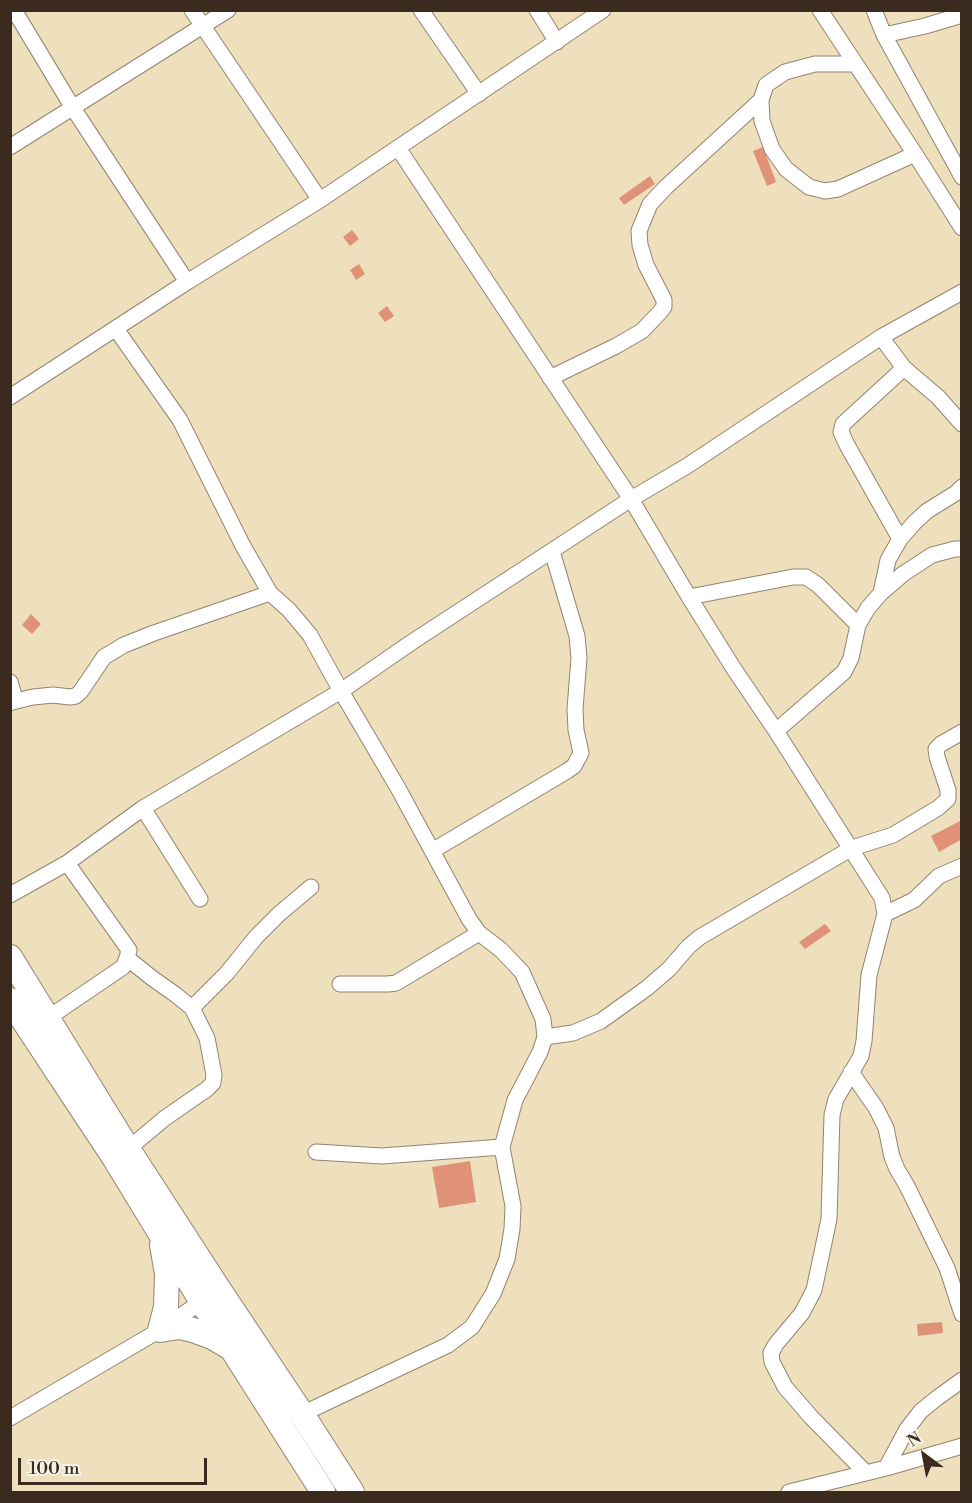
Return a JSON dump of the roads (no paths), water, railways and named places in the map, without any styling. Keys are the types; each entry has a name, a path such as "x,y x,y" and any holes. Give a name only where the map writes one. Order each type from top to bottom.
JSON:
{"main road":[{"path":"10,957 128,1149 210,1295 231,1348 323,1492"},
{"path":"14,1011 115,1159 159,1231 302,1413 352,1492"},
{"path":"159,1231 167,1274 166,1307 160,1330 180,1327 193,1330 212,1336 231,1348"}],"street":[{"path":"14,10 73,108 187,282"},
{"path":"192,10 320,200"},
{"path":"10,147 228,10"},
{"path":"421,10 478,94"},
{"path":"537,10 557,42"},
{"path":"10,397 187,282 320,200 603,10"},
{"path":"820,10 962,228"},
{"path":"874,10 884,35 962,177"},
{"path":"884,35 962,15"},
{"path":"855,64 815,64 785,72 766,85 761,100 762,121 772,149 786,170 809,187 825,191 838,189 915,154"},
{"path":"550,378 616,346 642,330 664,307 664,300 646,266 640,245 639,231 650,204 761,100"},
{"path":"398,148 631,499 734,669 776,730 882,898 885,914 869,975 861,1056 836,1099 832,1116 829,1219 814,1290 802,1313 771,1353 772,1362 785,1387 811,1418 866,1473"},
{"path":"10,895 67,863 143,808 340,691 411,642 631,499 687,466 881,337 962,292"},
{"path":"116,328 180,420 243,546 270,593 290,610 310,635 340,691 398,788 468,919 479,933 501,950 522,972 543,1019 545,1037 540,1053 515,1100 502,1147 513,1206 513,1229 507,1259 493,1294 472,1327 448,1345 302,1413"},
{"path":"881,337 904,368 938,397 962,424"},
{"path":"900,539 842,432 843,424 904,368"},
{"path":"881,593 888,560 900,539 927,510 957,493 962,487"},
{"path":"776,730 844,672 851,658 858,625 868,608 881,593 903,574 932,555 962,549"},
{"path":"432,851 567,771 574,766 581,753 576,730 575,709 579,658 577,636 552,551"},
{"path":"689,597 793,577 806,577 818,585 858,625"},
{"path":"10,682 13,692 11,702 53,695 76,696 104,657 124,645 270,593"},
{"path":"545,1037 573,1033 601,1022 647,988 700,937 852,848 893,836 938,808 948,799 948,790 936,749 962,732"},
{"path":"143,808 200,898"},
{"path":"48,1018 123,967 129,950 67,863"},
{"path":"885,914 914,900 939,876 962,866"},
{"path":"192,1008 227,973 256,937 311,887"},
{"path":"340,984 396,983 479,933"},
{"path":"128,958 192,1008 207,1038 214,1075 213,1083 207,1089 165,1118 128,1149"},
{"path":"851,1072 876,1108 886,1128 892,1157 947,1268 962,1314"},
{"path":"316,1152 382,1156 502,1147"},
{"path":"10,1418 160,1330 210,1295"},
{"path":"886,1468 921,1411 962,1380"},
{"path":"789,1492 962,1446"}]}
